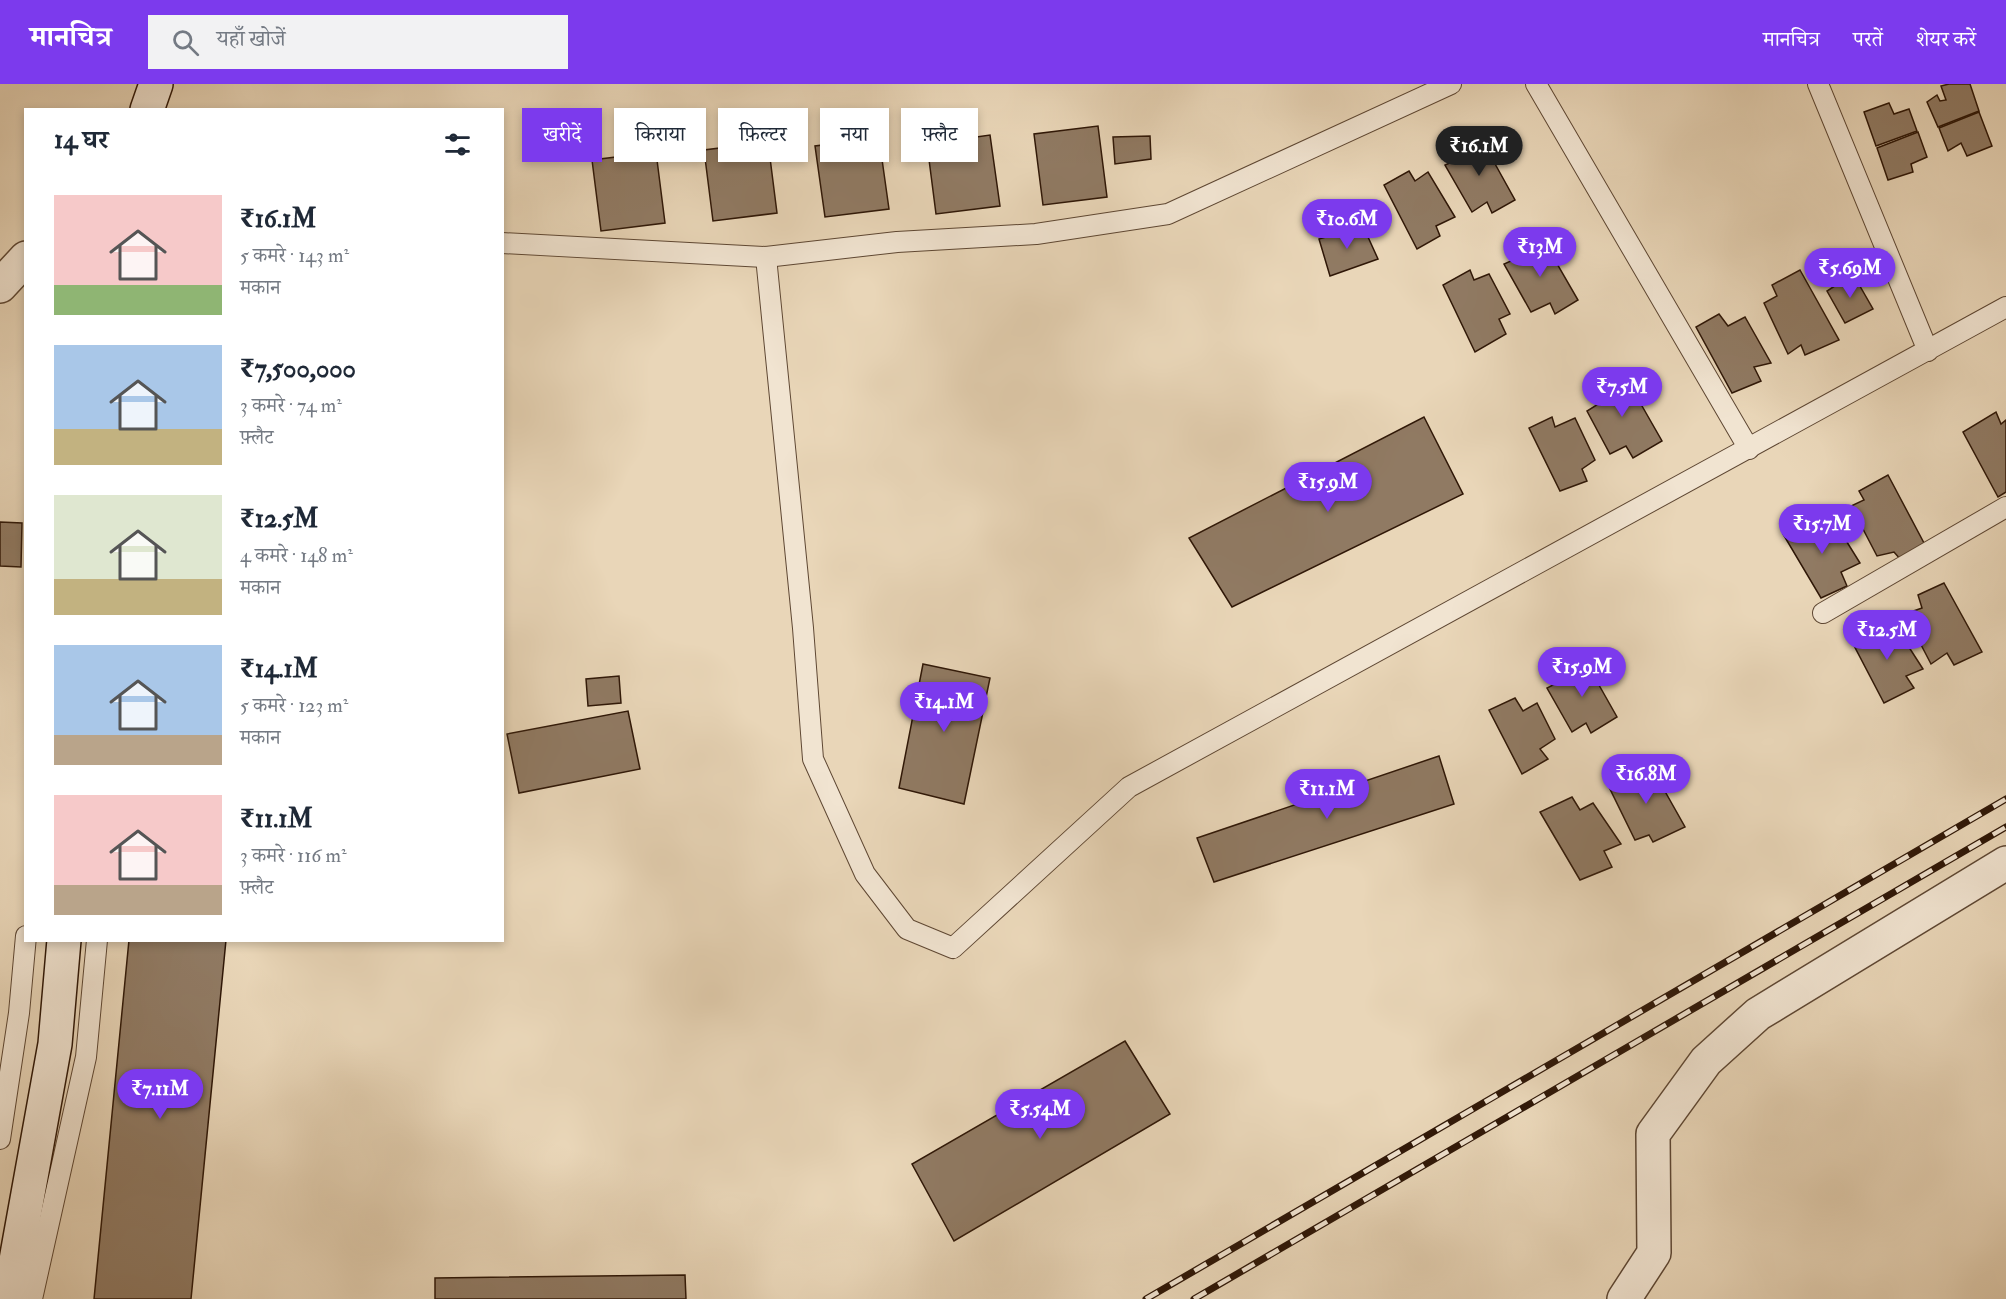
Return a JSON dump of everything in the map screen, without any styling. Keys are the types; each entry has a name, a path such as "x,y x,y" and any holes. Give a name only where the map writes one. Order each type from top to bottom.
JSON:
{"street":[{"path":"148,108 156,84"},
{"path":"0,286 24,260"},
{"path":"1624,1299 1654,1253 1653,1134 1706,1061 1758,1014 2006,863"},
{"path":"9,1299 55,1044 64,942"}],"lane":[{"path":"504,243 766,257 897,242 1036,234 1168,214 1451,84"},
{"path":"1536,84 1749,449"},
{"path":"1818,84 1928,351"},
{"path":"766,257 802,616 813,759 872,883 907,928 953,948 1129,787 2006,307"},
{"path":"1823,613 2006,507"},
{"path":"0,1139 19,1013 25,942"},
{"path":"32,1299 86,1057 97,942"}],"building":[{"path":"1970,84 1979,111 1938,127 1927,102 1937,95 1940,101 1946,100 1941,86"},
{"path":"1889,103 1894,114 1909,109 1917,131 1876,146 1864,112"},
{"path":"1979,112 1992,146 1967,156 1961,143 1948,151 1939,128"},
{"path":"1098,126 1107,197 1043,205 1034,134"},
{"path":"1918,132 1927,157 1911,164 1913,172 1888,180 1877,148"},
{"path":"990,135 1000,206 936,214 929,162 978,162 978,137"},
{"path":"1479,135 1515,200 1492,213 1487,202 1472,212 1445,165 1461,158 1455,145"},
{"path":"1150,136 1151,159 1115,164 1113,137"},
{"path":"820,145 820,162 882,162 889,209 825,217 815,146"},
{"path":"718,148 718,162 771,162 777,213 713,221 706,150"},
{"path":"614,157 614,162 657,162 665,223 601,231 592,162 602,162 602,159"},
{"path":"1409,171 1415,181 1428,172 1455,217 1436,226 1440,236 1417,249 1384,185"},
{"path":"1363,226 1378,259 1330,276 1319,239"},
{"path":"1541,236 1578,300 1555,314 1550,303 1531,312 1504,264 1522,256 1518,246"},
{"path":"1470,270 1474,280 1489,274 1510,314 1499,319 1506,334 1475,352 1443,285"},
{"path":"1800,270 1839,340 1805,355 1801,345 1788,354 1764,303 1777,296 1772,285"},
{"path":"1853,274 1873,309 1845,323 1827,291"},
{"path":"1719,314 1728,326 1745,317 1771,363 1754,367 1761,381 1732,393 1696,327"},
{"path":"1622,371 1662,441 1633,458 1626,446 1610,454 1587,411 1600,403 1594,387"},
{"path":"1996,412 2001,424 2006,420 2006,492 1998,497 1963,432"},
{"path":"1424,417 1463,494 1232,607 1189,538"},
{"path":"1552,417 1555,427 1575,418 1595,460 1582,469 1587,481 1560,491 1529,428"},
{"path":"1888,475 1924,543 1901,560 1894,552 1877,556 1851,506 1864,500 1859,491"},
{"path":"1832,518 1860,563 1841,572 1847,586 1821,598 1783,534 1806,519 1813,531"},
{"path":"0,522 22,523 21,567 0,566"},
{"path":"1944,583 1982,652 1954,665 1947,653 1931,664 1905,614 1922,608 1918,595"},
{"path":"1875,624 1878,636 1896,627 1923,669 1906,676 1914,688 1884,703 1849,636"},
{"path":"1582,655 1617,717 1591,733 1586,723 1572,732 1547,688 1567,678 1561,669"},
{"path":"923,664 990,678 964,804 899,788"},
{"path":"619,676 621,703 588,706 586,679"},
{"path":"1515,698 1523,711 1537,703 1555,739 1540,749 1548,759 1522,774 1489,710"},
{"path":"628,711 640,769 519,793 507,734"},
{"path":"1439,756 1454,804 1214,882 1197,838"},
{"path":"1649,763 1685,827 1653,842 1649,835 1635,840 1608,785"},
{"path":"1572,797 1580,810 1593,803 1621,844 1604,851 1612,867 1580,880 1540,812"},
{"path":"129,942 226,942 191,1299 94,1299"},
{"path":"1125,1041 1170,1114 954,1241 912,1164"},
{"path":"685,1275 686,1299 435,1299 435,1278"}],"railway":[{"path":"1146,1299 2006,799"},
{"path":"1194,1299 2006,827"}]}
